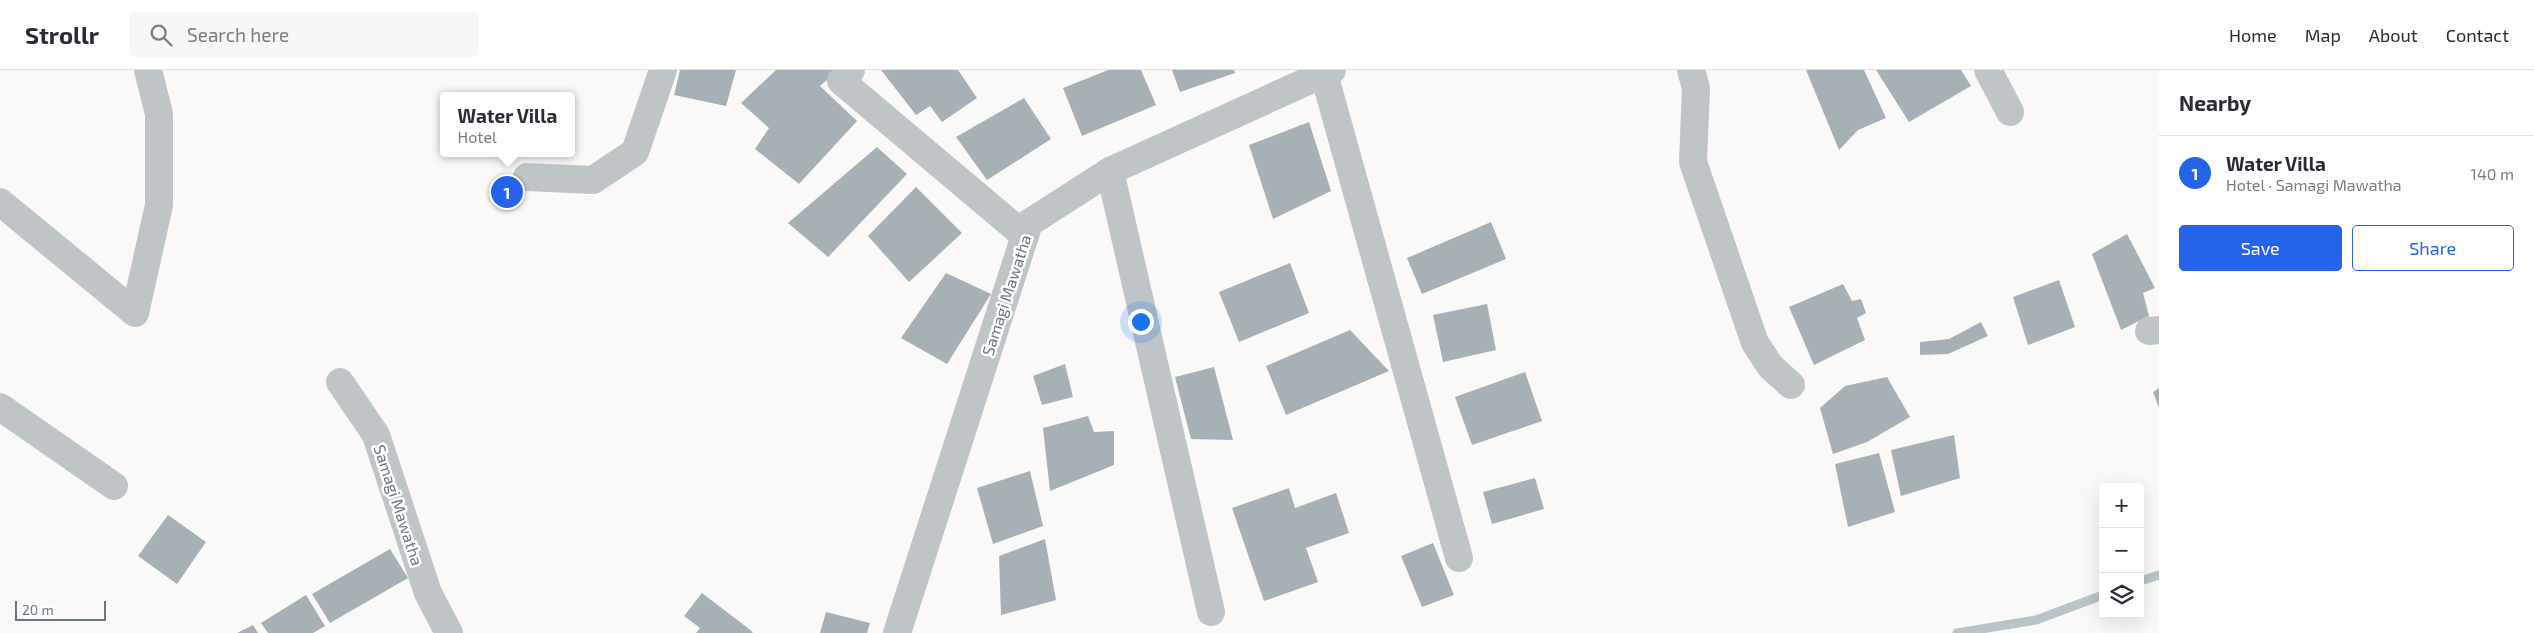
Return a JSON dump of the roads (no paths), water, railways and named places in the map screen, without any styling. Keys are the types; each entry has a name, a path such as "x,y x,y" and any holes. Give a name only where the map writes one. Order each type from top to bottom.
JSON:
{"street":[{"path":"0,202 135,313 158,205 159,114 148,70"},
{"path":"527,177 593,180 635,152 663,70"},
{"path":"851,70 841,81 1025,236"},
{"path":"1691,70 1696,88 1693,162 1755,343 1771,368 1791,384"},
{"path":"1988,70 2010,112"},
{"path":"1328,72 1459,558"},
{"name":"Samagi Mawatha","path":"897,633 1029,223 1110,170 1328,72"},
{"path":"1110,170 1212,612"},
{"name":"Samagi Mawatha","path":"340,382 376,435 428,593 449,633"},
{"path":"0,407 114,486"}],"waterway":[{"path":"2144,580 2159,575"},
{"path":"1957,633 2036,620 2099,596"}],"place":[{"name":"Water Villa","path":"507,192"}]}
